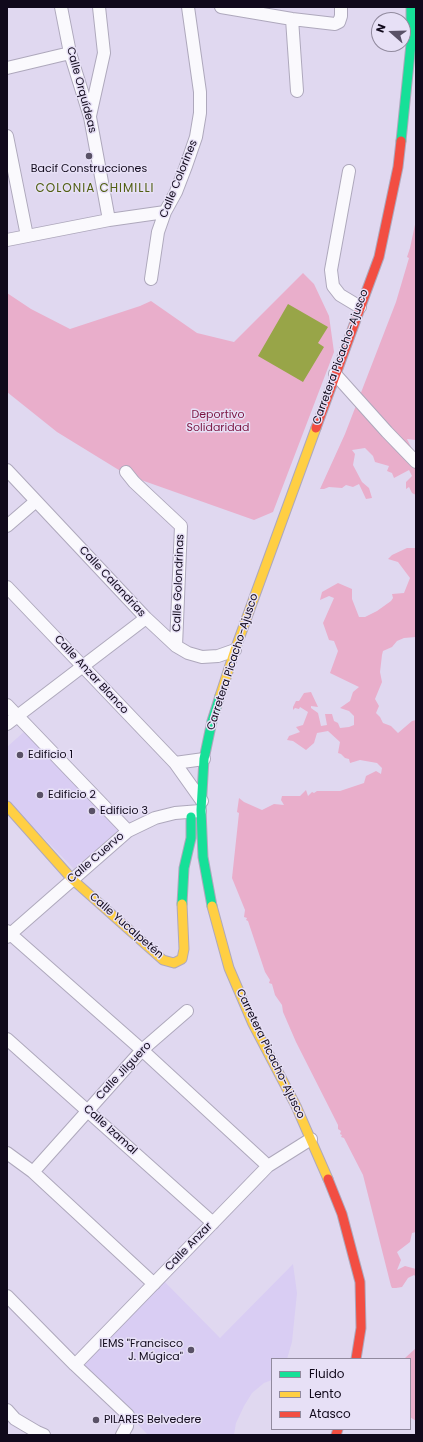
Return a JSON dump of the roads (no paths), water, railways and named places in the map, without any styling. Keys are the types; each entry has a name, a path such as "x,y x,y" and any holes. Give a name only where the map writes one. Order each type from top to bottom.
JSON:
{"main road":[{"name":"Carretera Picacho-Ajusco","path":"356,1358 361,1328 360,1282 342,1214 296,1106 253,1024 229,968 212,907 203,857 198,808 204,760 212,721 235,650 379,257 398,167 411,44 411,7"},
{"name":"Calle Yucalpetén","path":"7,806 72,878 163,960 174,964 182,960 184,949 182,934 182,895 184,868 198,808"}],"street":[{"name":"Calle Orquídeas","path":"61,7 70,53 90,117 109,220"},
{"path":"90,117 104,53 99,7"},
{"name":"Calle Colorines","path":"151,279 158,232 165,212 176,192 186,166 196,137 200,113 200,92 188,7"},
{"path":"221,7 292,20 335,24 339,22 341,7"},
{"path":"292,20 296,91"},
{"path":"7,68 70,53"},
{"path":"7,136 27,236"},
{"path":"349,171 331,270 333,286 340,295 360,307"},
{"path":"7,240 109,220 165,212"},
{"path":"335,374 416,462"},
{"name":"Calle Calandrias","path":"7,470 146,618 176,646 188,653 202,657 218,656 235,650"},
{"name":"Calle Golondrinas","path":"126,472 134,482 181,526 176,646"},
{"path":"7,526 36,501"},
{"name":"Calle Anzar Blanco","path":"7,587 174,764 198,808"},
{"path":"7,724 146,618"},
{"path":"7,705 128,831"},
{"path":"174,764 204,760"},
{"name":"Calle Cuervo","path":"8,934 128,831 155,818 198,808"},
{"path":"8,934 142,1050 268,1166"},
{"name":"Calle Jilguero","path":"33,1172 142,1050 187,1011"},
{"name":"Calle Izamal","path":"7,1039 213,1222"},
{"name":"Calle Anzar","path":"75,1365 268,1166 311,1139"},
{"path":"9,1159 33,1172 154,1284"},
{"path":"7,1296 75,1365 128,1415 127,1426 122,1435"},
{"path":"7,1410 15,1418 44,1435"}],"place":[{"name":"Bacif Construcciones","path":"89,156"},
{"name":"Edificio 1","path":"20,755"},
{"name":"Edificio 2","path":"40,795"},
{"name":"Edificio 3","path":"92,811"},
{"name":"IEMS \"Francisco J. Múgica\"","path":"191,1350"},
{"name":"PILARES Belvedere","path":"96,1420"}],"district":[{"name":"COLONIA CHIMILLI","path":"95,189"}],"park label":[{"name":"Deportivo Solidaridad","path":"218,421"}]}
